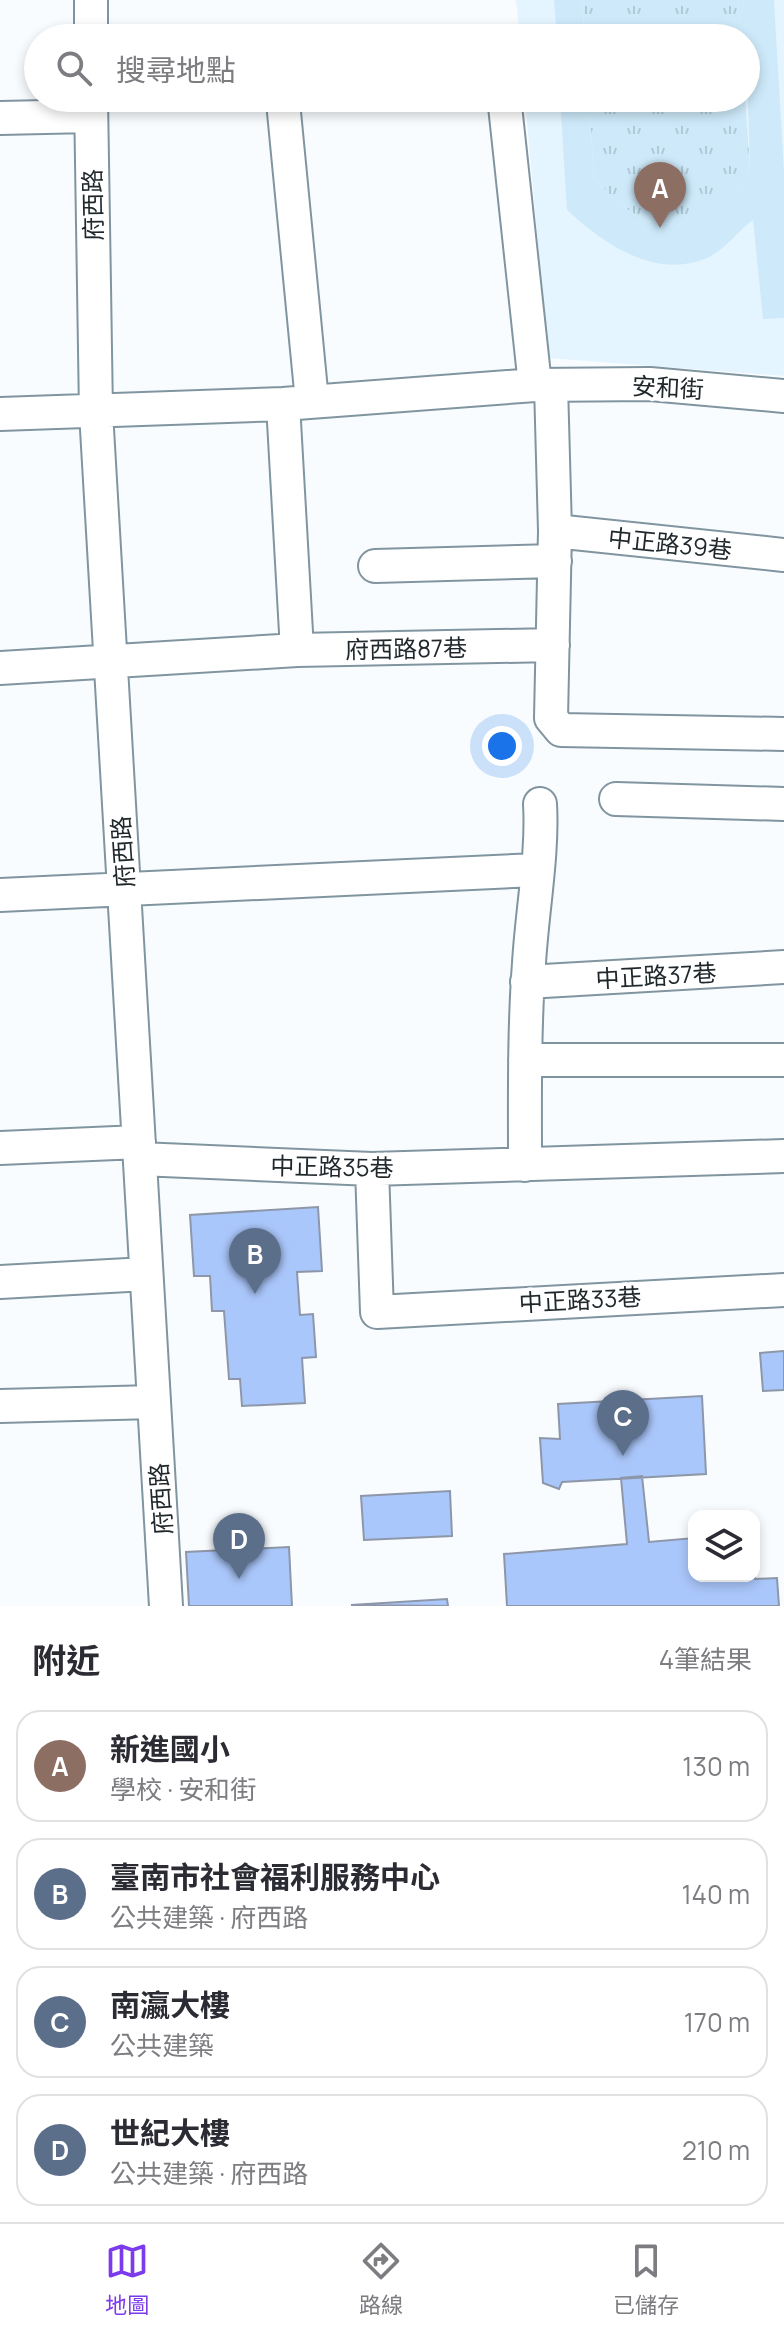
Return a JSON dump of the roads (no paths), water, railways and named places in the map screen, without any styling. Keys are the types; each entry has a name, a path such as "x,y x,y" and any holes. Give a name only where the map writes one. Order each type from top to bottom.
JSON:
{"street":[{"path":"91,0 91,24"},
{"path":"0,118 49,112"},
{"name":"府西路","path":"90,112 96,412 166,1606"},
{"path":"283,112 297,402 297,650"},
{"path":"506,112 543,385 555,546 551,718 561,730 784,734"},
{"name":"安和街","path":"0,414 297,402 543,385 650,384 784,396"},
{"path":"375,566 555,546"},
{"name":"中正路39巷","path":"555,546 784,555"},
{"name":"府西路87巷","path":"0,668 297,650 553,645"},
{"path":"616,799 784,804"},
{"path":"525,1165 527,982 535,870 542,832 540,804"},
{"path":"0,895 535,870"},
{"name":"中正路37巷","path":"527,982 784,967"},
{"path":"525,1060 784,1060"},
{"name":"中正路35巷","path":"0,1148 139,1151 372,1169 784,1156"},
{"name":"中正路33巷","path":"372,1169 377,1312 784,1290"},
{"path":"0,1282 146,1274"},
{"path":"0,1406 154,1402"}],"place":[{"name":"新進國小","path":"660,228"},
{"name":"臺南市社會福利服務中心","path":"255,1294"},
{"name":"南瀛大樓","path":"623,1456"},
{"name":"世紀大樓","path":"239,1579"}]}
